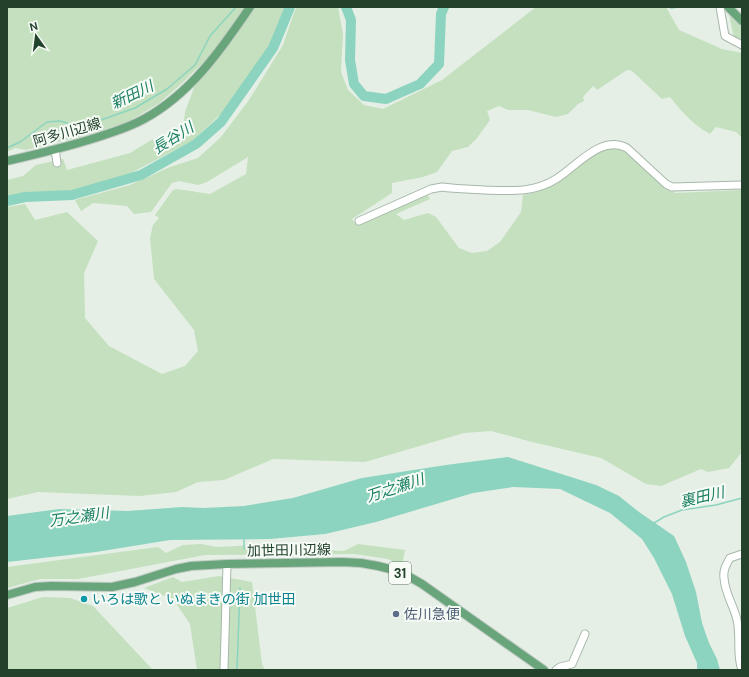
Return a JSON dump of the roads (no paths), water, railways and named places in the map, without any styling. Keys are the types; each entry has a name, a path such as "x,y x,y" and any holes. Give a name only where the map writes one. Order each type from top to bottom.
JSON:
{"main road":[{"name":"阿多川辺線","path":"7,161 86,142 132,126 160,109 187,87 208,65 250,7"},
{"path":"728,7 742,21"},
{"name":"加世田川辺線","path":"7,595 35,587 112,587 191,566 342,562 367,564 394,570 422,584 544,670"}],"street":[{"path":"720,7 726,36 742,45"},
{"path":"358,221 432,189 442,187 516,191 535,189 556,179 593,151 614,144 621,145 626,148 666,184 672,187 742,185"},
{"path":"54,149 57,163"},
{"path":"742,554 730,558 725,566 724,572 726,592 737,622 738,658 742,670"},
{"path":"224,670 227,564"},
{"path":"556,670 560,667 572,664 585,634"}],"water":[{"name":"万之瀬川","path":"508,457 596,485 619,496 674,536 686,562 696,592 702,623 720,670 697,670 697,663 685,636 672,594 654,558 642,539 610,513 560,489 513,487 473,493 376,522 325,534 270,539 170,540 96,552 7,562 7,516 59,509 128,511 182,507 204,508 244,506 293,498 362,478"}],"waterway":[{"name":"新田川","path":"7,148 20,142 47,122 60,121 81,127 135,108 167,89 195,65 210,36 236,7"},
{"name":"長谷川","path":"7,201 25,197 72,195 141,175 196,144 221,122 273,48 290,7"},
{"name":"長谷川","path":"346,7 351,20 350,60 354,84 364,96 386,99 420,84 439,64 441,14 444,7"},
{"path":"670,7 679,7"},
{"name":"裏田川","path":"654,523 664,517 682,510 716,505 742,498"},
{"path":"244,539 244,549"},
{"path":"237,670 240,588"},
{"path":"740,619 742,624"}],"place":[{"name":"いろは歌と いぬまきの街 加世田","path":"84,599"},
{"name":"佐川急便","path":"396,614"}]}
